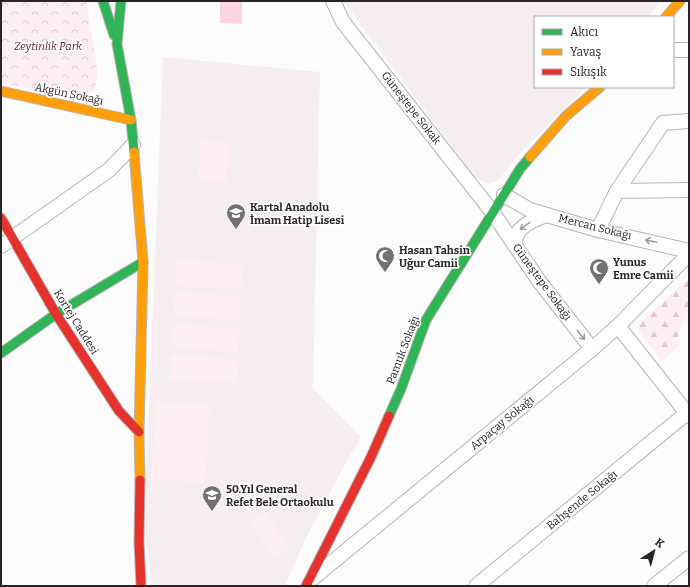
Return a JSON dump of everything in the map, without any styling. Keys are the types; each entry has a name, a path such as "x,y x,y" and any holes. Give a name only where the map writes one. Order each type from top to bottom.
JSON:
{"street":[{"path":"103,1 117,44 131,120 142,262 138,542 140,586"},
{"path":"117,44 121,1"},
{"name":"Güneştepe Sokak","path":"333,1 342,22 493,213"},
{"path":"667,16 680,1"},
{"path":"674,50 689,50"},
{"name":"Pamuk Sokağı","path":"309,585 401,390 426,320 520,169 566,116 599,88"},
{"name":"Akgün Sokağı","path":"1,91 131,120"},
{"path":"598,230 617,191 663,123 689,121"},
{"path":"7,242 109,170 133,145"},
{"path":"617,191 689,190"},
{"name":"Mercan Sokağı","path":"504,195 530,210 546,215 598,230 689,251"},
{"name":"Güneştepe Sokağı","path":"493,213 539,281 592,349"},
{"path":"515,245 514,240 517,232 523,226 546,215"},
{"name":"Kortej Caddesi","path":"1,218 7,242 119,411 139,432"},
{"name":"Arpaçay Sokağı","path":"309,585 592,349 618,326 689,254"},
{"path":"1,353 56,314 142,262"},
{"path":"618,326 688,415"},
{"name":"Bahşende Sokağı","path":"476,586 688,415"},
{"path":"654,586 689,558"}],"shaded area":[{"path":"220,1 242,1 242,24 220,23"},
{"path":"343,1 659,1 650,16 534,16 534,88 585,88 515,158 499,180 489,184 475,177"},
{"name":"Kartal Anadolu İmam Hatip Lisesi","path":"163,57 320,72 313,388 361,437 305,540 285,586 152,586 146,535 146,481"}],"green space":[{"name":"Zeytinlik Park","path":"1,1 86,1 98,76 95,89 85,100 1,83"},
{"path":"199,141 228,142 226,182 198,181"},
{"path":"177,260 243,264 241,290 176,286"},
{"path":"689,278 689,309 677,338 681,344 662,361 636,327"},
{"path":"175,292 241,296 239,320 173,316"},
{"path":"173,324 239,328 238,352 172,348"},
{"path":"171,355 239,359 237,383 170,380"},
{"path":"156,402 210,405 205,483 151,480"},
{"path":"266,511 289,550 274,559 250,522"}],"traffic: fast":[{"path":"103,1 114,35"},
{"path":"121,1 117,44 131,120 134,152"},
{"path":"389,416 401,389 426,320 520,169 530,157"},
{"path":"1,353 56,314 143,262"}],"traffic: slow":[{"path":"667,16 680,1"},
{"path":"530,157 566,116 599,88"},
{"path":"1,91 131,120"},
{"path":"134,152 143,262 139,432 140,480"}],"traffic: jam":[{"path":"1,218 56,314 119,411 139,432"},
{"path":"306,586 371,457 389,416"},
{"path":"140,480 139,542 141,586"}],"place":[{"name":"Kartal Anadolu İmam Hatip Lisesi","path":"236,230"},
{"name":"Hasan Tahsin Uğur Camii","path":"385,273"},
{"name":"Yunus Emre Camii","path":"599,285"},
{"name":"50.Yıl General Refet Bele Ortaokulu","path":"212,512"}]}
